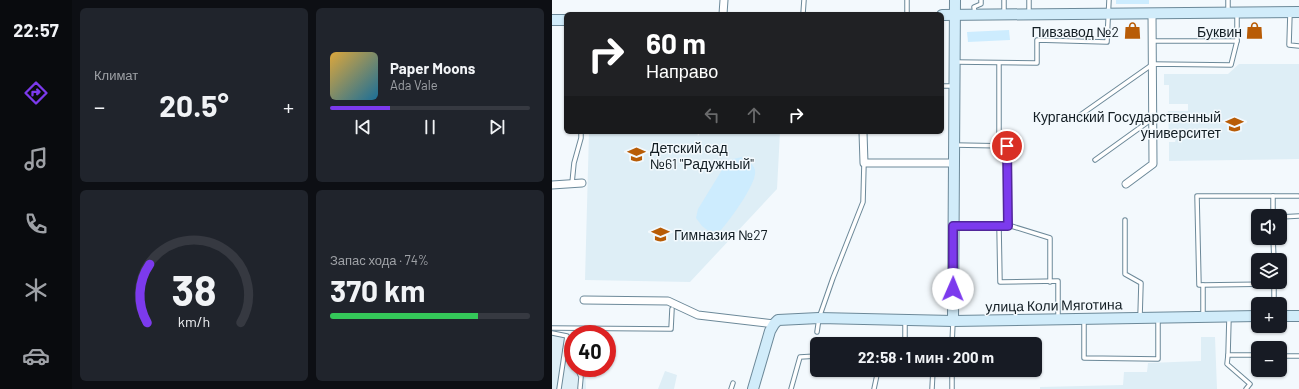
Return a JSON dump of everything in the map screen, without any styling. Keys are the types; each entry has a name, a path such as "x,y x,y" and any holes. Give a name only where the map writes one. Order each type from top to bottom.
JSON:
{"street":[{"path":"723,12 724,0"},
{"path":"953,321 955,0"},
{"path":"944,15 1294,12"},
{"path":"1126,184 1153,164 1152,13"},
{"path":"552,20 564,20"},
{"path":"863,134 864,163 954,163"},
{"path":"552,185 582,183"},
{"name":"улица Коли Мяготина","path":"584,300 668,301 698,315 776,322 819,318 953,321 1251,316"},
{"path":"1287,316 1299,316"},
{"path":"753,389 770,331 776,322"}],"lane":[{"path":"803,12 804,0"},
{"path":"907,0 907,12"},
{"path":"975,15 974,7 981,4 981,0"},
{"path":"1004,0 1004,15"},
{"path":"1029,0 1029,14"},
{"path":"955,62 1037,63 1037,40 1107,42 1109,0"},
{"path":"1079,116 1153,64 1231,65 1237,41 1233,12 1228,0"},
{"path":"1294,12 1289,46 1299,46"},
{"path":"1153,41 1237,41"},
{"path":"999,63 999,146"},
{"path":"944,86 954,86"},
{"path":"1095,160 1152,119"},
{"path":"572,183 574,163 581,134"},
{"path":"954,145 1007,146 1008,226"},
{"path":"817,332 819,318 863,202 864,163"},
{"path":"1251,284 1199,285 1196,196 1298,196"},
{"path":"1273,196 1273,209"},
{"path":"1287,217 1299,216"},
{"path":"1125,220 1126,274 1141,283 1140,318"},
{"path":"953,226 1008,226 1050,238 1050,282"},
{"path":"1000,226 1000,282 1058,281 1058,319"},
{"path":"1203,285 1203,318"},
{"path":"552,328 671,329 672,310"},
{"path":"1229,317 1227,364 1250,384 1246,389"},
{"path":"1084,319 1084,358 1158,359 1158,318"},
{"path":"905,319 905,337"},
{"path":"952,337 953,321"},
{"path":"552,333 564,335"},
{"path":"1228,355 1251,355"},
{"path":"559,389 564,356"},
{"path":"791,389 800,357 810,356"},
{"path":"1287,356 1299,356"},
{"path":"580,388 582,377"},
{"path":"874,389 877,377"},
{"path":"932,389 933,377"},
{"path":"952,377 952,389"},
{"path":"732,389 733,383"}],"shaded area":[{"path":"1116,0 1149,0 1149,4 1116,4"},
{"path":"1009,30 1010,40 968,42 967,32"},
{"name":"Курганский Государственный университет","path":"1239,64 1299,64 1299,159 1169,161 1169,142 1175,142 1176,138 1169,138 1168,111 1188,111 1188,104 1169,104 1169,85 1164,85 1164,74 1228,74"},
{"name":"Гимназия №27","path":"589,134 698,134 698,136 700,134 780,134 777,189 690,282 585,280"},
{"path":"742,157 753,165 755,176 748,192 731,218 721,230 710,232 702,226 696,218 698,209 725,165 733,159"},
{"path":"552,332 564,334 564,377 585,377 586,389 552,389"},
{"path":"1201,337 1215,337 1217,389 1040,389 1040,387 1123,385 1124,372 1147,372 1148,363 1201,361"},
{"path":"665,371 677,375 674,389 658,389"}],"place":[{"name":"Пивзавод №2","path":"1132,31"},
{"name":"Буквин","path":"1255,31"},
{"name":"Курганский Государственный университет","path":"1234,124"},
{"name":"Детский сад №61 \"Радужный\"","path":"637,155"},
{"name":"Гимназия №27","path":"661,234"}],"route":[{"path":"953,289 953,226 1008,226 1007,146"}]}
